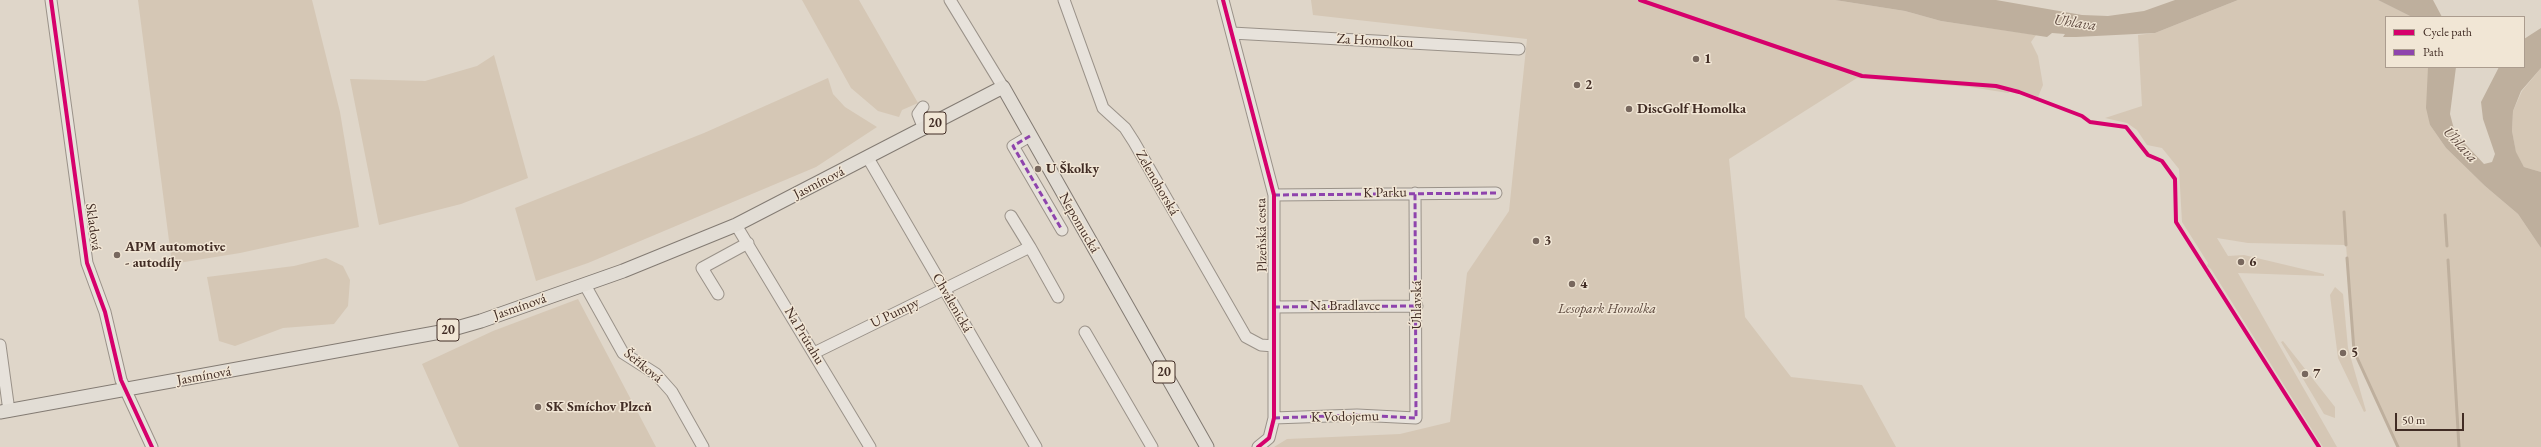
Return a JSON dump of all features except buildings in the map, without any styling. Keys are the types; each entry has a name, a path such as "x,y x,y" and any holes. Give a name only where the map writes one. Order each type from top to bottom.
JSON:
{"main road":[{"name":"Jasmínová","path":"4,411 127,390 446,331 584,285 680,250 736,225 1003,87"},
{"name":"Nepomucká","path":"1003,87 1207,447"}],"street":[{"name":"Skladová","path":"51,0 87,263 105,312 121,380 127,390 152,447"},
{"name":"Zelenohorská","path":"1064,0 1103,108 1125,128 1134,142 1246,337 1261,346 1274,346"},
{"name":"Plzeňská cesta","path":"1223,0 1274,195 1274,418 1269,438 1258,447"},
{"name":"Nepomucká","path":"955,1 1003,87"},
{"name":"Za Homolkou","path":"1232,33 1519,49"},
{"path":"923,107 918,114 924,128"},
{"path":"1030,136 1014,146 1062,230"},
{"name":"Chválenická","path":"868,158 1036,447"},
{"name":"Úhlavská","path":"1415,193 1417,306 1416,418"},
{"name":"K Parku","path":"1274,195 1496,193"},
{"path":"1011,216 1058,297"},
{"name":"Na Průtahu","path":"736,225 870,447"},
{"path":"718,294 702,268 748,244"},
{"name":"U Pumpy","path":"814,353 1030,247"},
{"name":"Šeříková","path":"584,285 623,353 656,374 672,392 703,447"},
{"name":"Na Bradlavce","path":"1274,307 1417,306"},
{"path":"1085,332 1152,447"},
{"path":"0,345 4,411"},
{"name":"K Vodojemu","path":"1274,418 1358,414 1416,418"}],"green space":[{"path":"138,0 312,0 340,112 359,227 240,253 172,264"},
{"path":"802,0 859,0 918,103 902,110 899,117 878,111 851,88"},
{"name":"Lesopark Homolka","path":"1311,0 1835,0 1905,11 1941,21 2036,35 2031,42 2038,56 2043,85 2038,97 2013,88 2008,93 1970,87 1857,78 1729,159 1745,317 1791,377 1862,385 1896,447 1274,447 1287,439 1400,434 1450,422 1467,273 1509,211 1527,39 1313,15"},
{"path":"2238,0 2378,0 2410,16 2385,16 2385,68 2428,68 2430,125 2446,148 2485,186 2518,214 2541,248 2541,447 2398,447 2354,351 2346,245 2248,243 2217,238 2228,256 2244,255 2324,274 2324,276 2238,273 2337,447 2323,447 2211,269 2207,266 2208,263 2182,222 2179,169 2162,148 2147,145 2137,130 2127,123 2105,118 2142,106 2138,35 2155,33"},
{"path":"494,55 528,178 461,204 379,225 350,79 425,81 477,66"},
{"path":"2541,68 2541,172 2524,167 2516,153 2512,131 2513,111 2522,91"},
{"path":"828,78 833,94 845,107 877,127 816,167 588,263 536,281 515,208 704,133"},
{"path":"326,258 343,266 350,280 348,306 334,324 283,328 235,346 219,341 207,277 294,266"},
{"name":"5","path":"2335,287 2343,294 2348,348 2366,411 2364,412 2338,358 2330,295"},
{"name":"SK Smíchov Plzeň","path":"578,299 656,447 459,447 422,364 493,331"},
{"name":"7","path":"2283,341 2335,407 2335,418 2324,414 2281,342"}],"water":[{"name":"Úhlava","path":"1835,0 1996,0 2082,15 2108,16 2144,11 2175,0 2238,0 2155,33 2063,37 2065,34 2052,33 2047,37 1941,21 1905,11"},
{"path":"2378,0 2433,0 2441,16 2410,16"},
{"name":"Úhlava","path":"2541,28 2541,68 2521,91 2513,111 2512,131 2516,152 2524,167 2541,172 2541,248 2518,214 2485,186 2446,148 2430,125 2426,108 2428,68 2456,68 2450,114 2455,133 2484,164 2492,162 2495,154 2483,119 2481,102 2498,68 2525,68 2525,38"}],"waterway":[{"path":"2344,212 2346,245"},
{"path":"2445,215 2447,246"},
{"path":"2347,258 2354,351 2398,447"},
{"path":"2448,260 2459,447"}],"marked path":[{"path":"1030,136 1013,146 1062,230"},
{"path":"1274,418 1357,415 1416,418 1415,193"},
{"path":"1274,195 1496,193"},
{"path":"1274,307 1417,306"}],"cycle path":[{"path":"51,0 87,263 105,312 121,380 152,447"},
{"path":"1223,0 1274,195 1274,418 1269,438 1258,447"},
{"path":"1640,0 1862,76 1996,86 2019,92 2082,116 2090,122 2126,127 2148,155 2162,161 2175,179 2176,222 2319,447"}],"place":[{"name":"1","path":"1696,59"},
{"name":"2","path":"1577,85"},
{"name":"DiscGolf Homolka","path":"1629,109"},
{"name":"U Školky","path":"1038,169"},
{"name":"3","path":"1536,241"},
{"name":"APM automotive - autodíly","path":"117,255"},
{"name":"6","path":"2241,262"},
{"name":"4","path":"1572,284"},
{"name":"5","path":"2343,353"},
{"name":"7","path":"2305,374"},
{"name":"SK Smíchov Plzeň","path":"538,407"}]}
